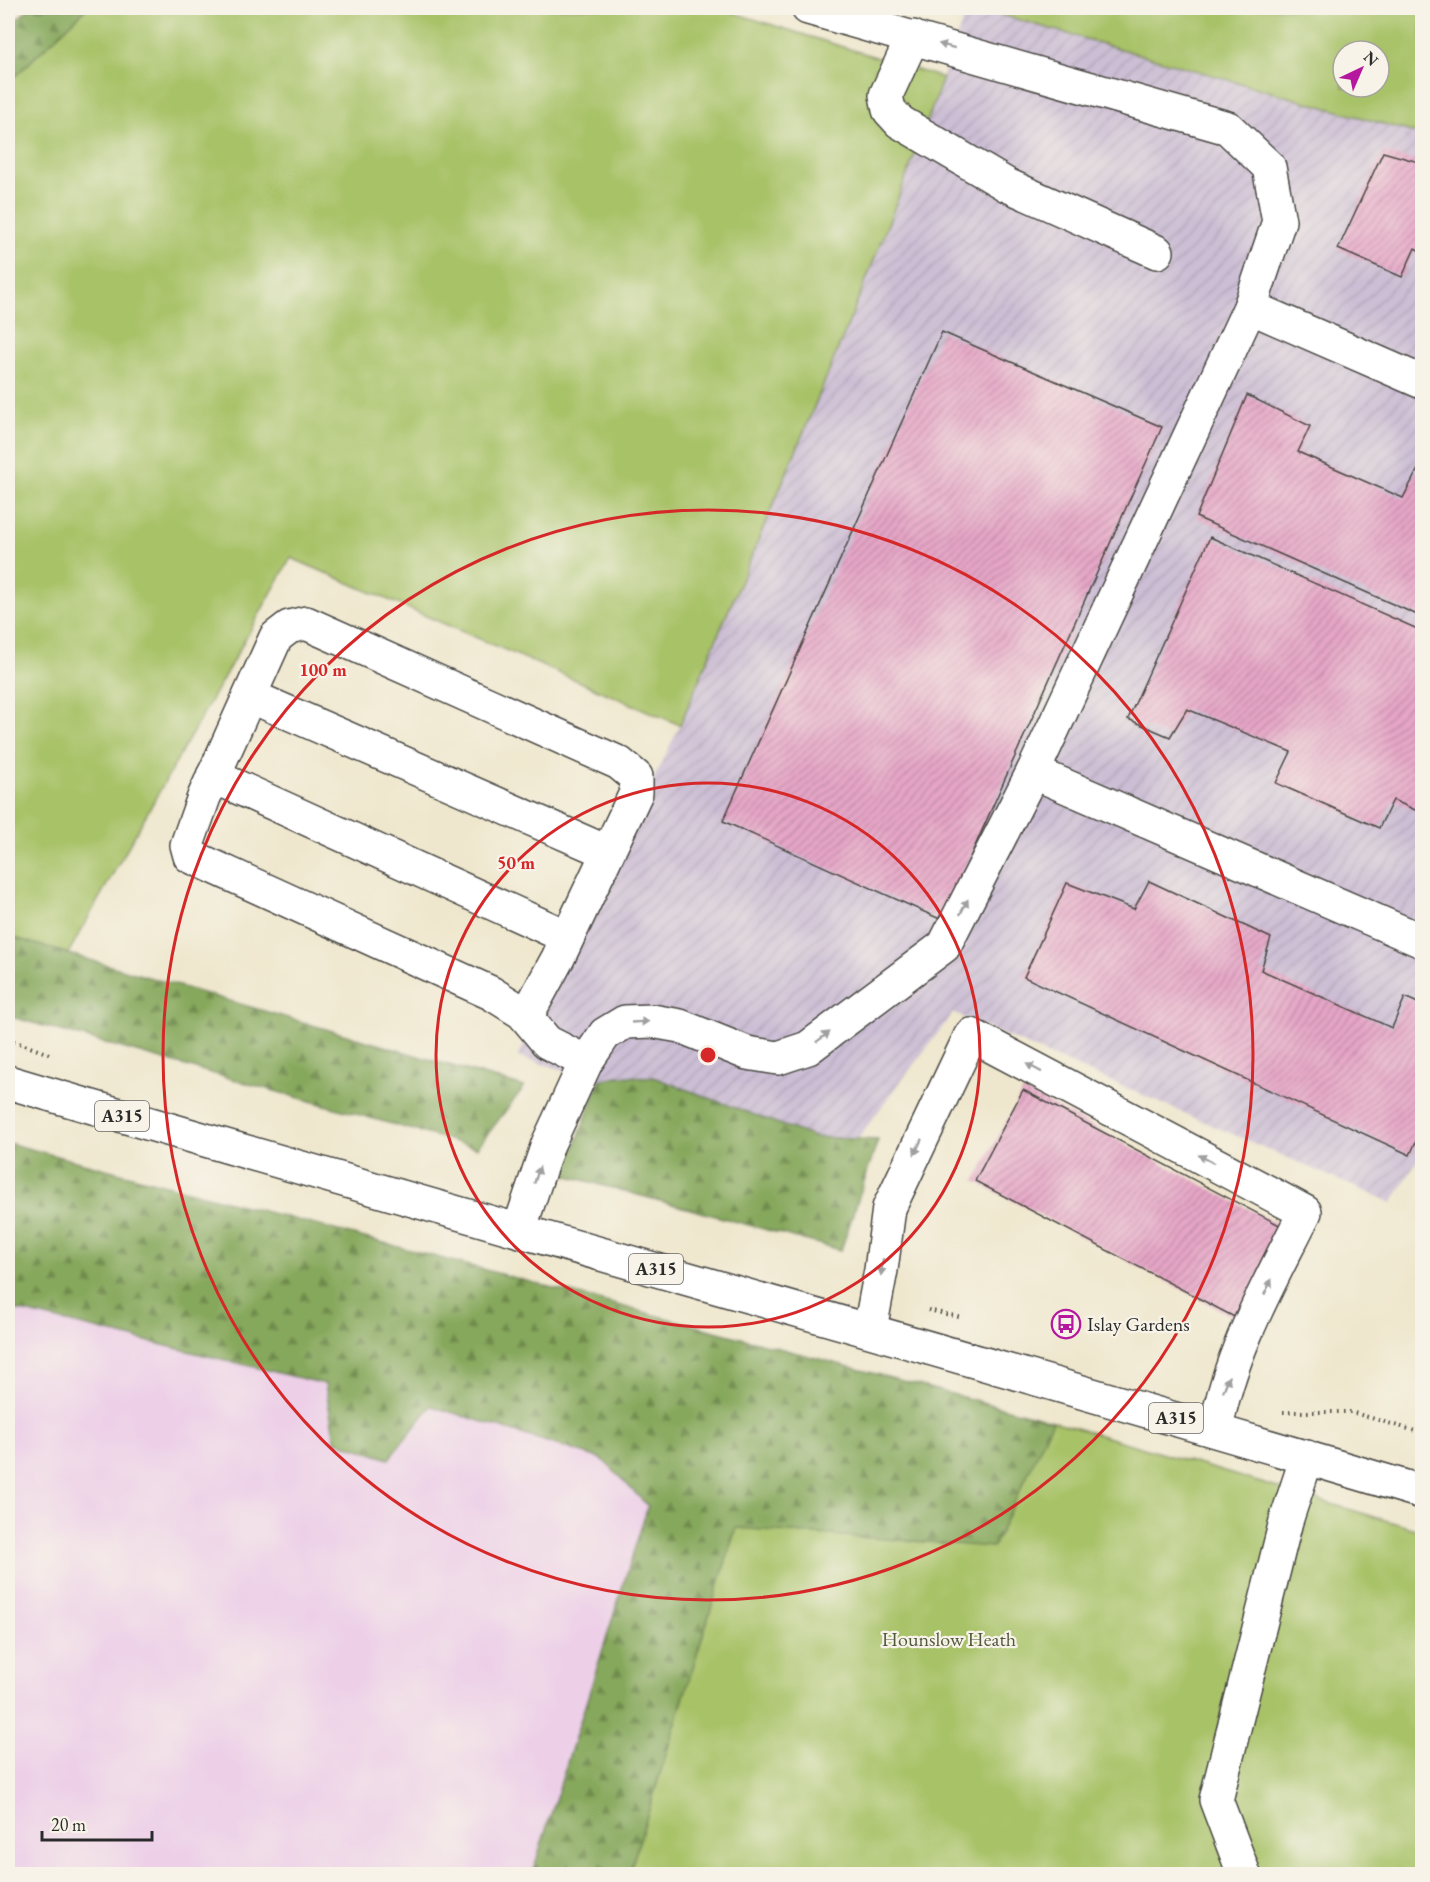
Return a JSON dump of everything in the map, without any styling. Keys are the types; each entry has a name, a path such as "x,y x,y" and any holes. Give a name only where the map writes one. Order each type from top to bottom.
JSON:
{"main road":[{"path":"519,1230 548,1144 586,1062 605,1034 626,1022 652,1021 681,1026 747,1053 778,1058 808,1048 944,946 1033,772 1250,307 1279,221 1269,167 1228,128 808,8"},
{"path":"913,37 886,94 889,110 900,122 1007,185 1157,252"},
{"path":"1250,307 1422,382"},
{"path":"526,1017 636,793 636,777 619,763 306,623 289,627 276,637 213,776 188,844 190,856 491,993 526,1017 547,1042 586,1062"},
{"path":"250,696 607,852"},
{"path":"1033,772 1422,941"},
{"path":"213,776 567,937"},
{"path":"870,1329 889,1208 971,1035 1305,1212 1242,1340 1222,1394 1216,1430"},
{"name":"A315","path":"8,1082 870,1329 1422,1492"},
{"path":"1244,1875 1216,1800 1286,1521 1307,1457"}],"shaded area":[{"path":"967,8 977,8 1422,135 1422,1153 1392,1203 953,1013 835,1168 618,1076 600,1080 518,1057 680,725 808,422 914,158"},
{"path":"8,1248 665,1455 531,1874 8,1874"}],"green space":[{"path":"30,8 87,8 8,83 8,27"},
{"path":"76,8 718,8 943,78 849,323 680,725 291,558 48,989 8,975 8,79"},
{"path":"977,8 1422,8 1422,135"},
{"path":"8,936 524,1087 477,1148 8,1016"},
{"path":"618,1076 653,1077 814,1137 878,1140 841,1250 564,1175 600,1080"},
{"path":"8,1143 1053,1421 993,1547 736,1528 629,1874 532,1874 648,1506 602,1459 431,1406 389,1459 335,1441 325,1384 8,1308"},
{"name":"Hounslow Heath","path":"790,1352 1053,1421 1422,1531 1422,1874 629,1874"}],"building":[{"path":"1383,152 1422,163 1422,252 1415,248 1402,277 1338,249"},
{"path":"942,332 1162,427 942,920 723,821"},
{"path":"1247,395 1310,426 1298,452 1403,498 1418,469 1422,471 1422,617 1196,517"},
{"path":"1210,537 1422,631 1422,813 1393,800 1379,828 1276,783 1291,752 1187,709 1170,737 1128,719"},
{"path":"1149,881 1271,938 1261,970 1392,1028 1405,997 1422,1005 1422,1128 1410,1155 1024,977 1067,883 1134,909"},
{"path":"1023,1090 1289,1230 1242,1321 975,1181"}],"place":[{"name":"Islay Gardens","path":"1066,1324"}]}
